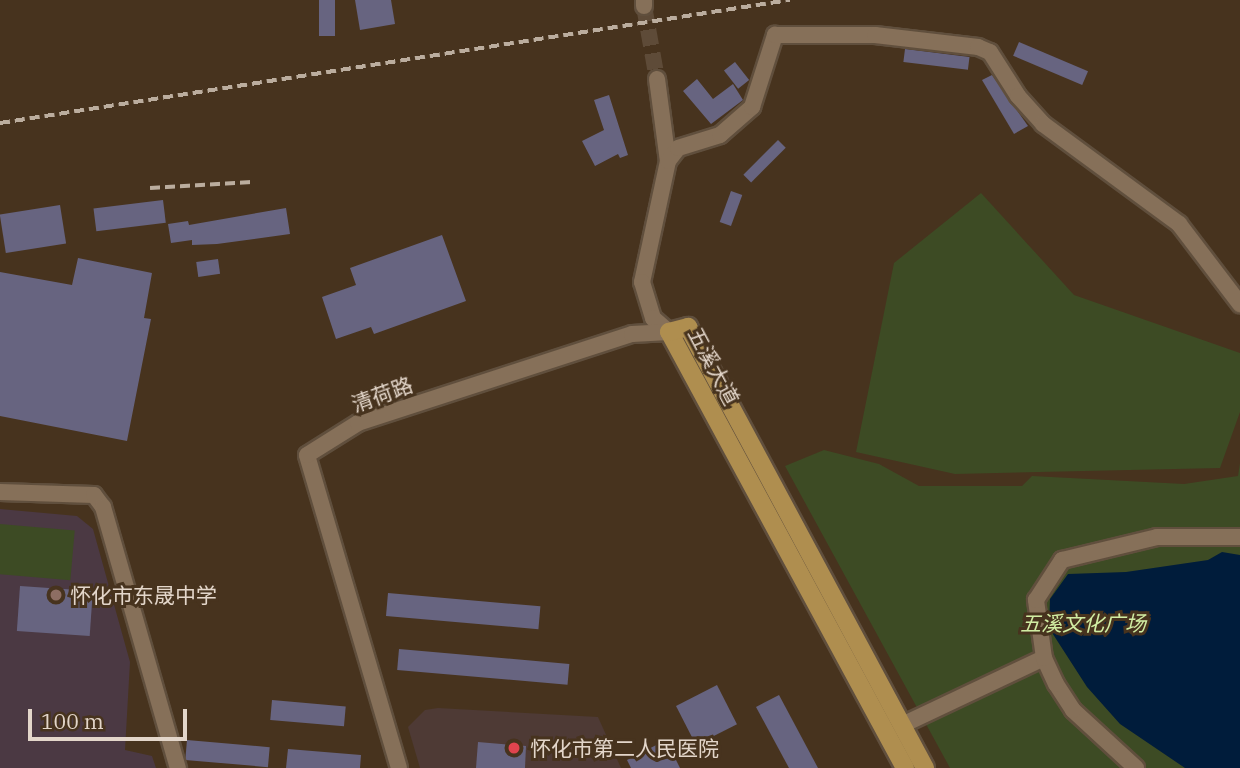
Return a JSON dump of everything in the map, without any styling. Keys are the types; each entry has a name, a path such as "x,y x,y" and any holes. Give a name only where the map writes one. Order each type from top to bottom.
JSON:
{"main road":[{"name":"五溪大道","path":"905,768 669,332 688,327 925,768"}],"street":[{"path":"668,161 678,148 720,135 752,107 775,35 875,35 978,47 990,52 1018,96 1044,124 1179,224 1240,304"},
{"path":"657,79 668,161 642,282 653,318 669,332"},
{"name":"清荷路","path":"399,768 307,455 358,423 632,334 669,332"},
{"path":"0,492 94,495 103,507 178,768"},
{"path":"1136,768 1073,710 1044,658 1036,600 1062,560 1157,537 1240,537 1240,531"},
{"path":"902,725 1044,658"}],"shaded area":[{"name":"怀化市东晟中学","path":"0,509 77,516 93,529 130,662 125,750 152,756 156,768 0,768"},
{"name":"怀化市第二人民医院","path":"438,708 598,717 621,768 420,768 408,727 425,710"}],"green space":[{"path":"981,193 1074,295 1240,353 1240,412 1220,468 955,474 856,452 894,263"},
{"name":"五溪文化广场","path":"824,450 879,464 919,486 1022,486 1032,476 1184,484 1238,476 1240,463 1240,768 950,768 785,466"},
{"path":"0,524 75,531 70,580 0,574"}],"water":[{"path":"1222,552 1240,555 1240,768 1185,768 1120,724 1087,687 1049,628 1050,599 1068,574 1126,572 1208,560"}],"building":[{"path":"319,0 335,0 335,36 319,36"},
{"path":"355,0 391,0 395,24 360,30"},
{"path":"1019,42 1088,71 1082,85 1013,56"},
{"path":"905,49 970,57 968,70 903,62"},
{"path":"735,62 749,80 738,89 724,71"},
{"path":"992,75 1028,126 1014,134 982,80"},
{"path":"697,79 713,99 733,84 743,100 711,124 683,91"},
{"path":"609,95 628,155 620,158 618,154 595,166 582,141 604,130 594,100"},
{"path":"778,140 786,148 751,182 743,175"},
{"path":"731,191 742,195 731,226 720,222"},
{"path":"163,200 166,223 96,231 94,209"},
{"path":"60,205 66,244 6,253 0,215"},
{"path":"286,208 290,234 217,244 192,245 192,240 171,243 168,224 188,221 189,225"},
{"path":"442,235 466,301 374,334 371,327 336,339 322,297 356,285 350,268"},
{"path":"78,258 152,273 144,318 151,319 127,441 0,416 0,272 72,285"},
{"path":"218,259 220,274 198,277 196,262"},
{"path":"20,586 93,591 90,636 17,631"},
{"path":"388,593 540,606 538,629 386,616"},
{"path":"399,649 569,664 568,685 397,670"},
{"path":"717,685 737,724 696,745 676,706"},
{"path":"779,695 818,768 789,768 756,707"},
{"path":"272,700 346,706 344,726 270,720"},
{"path":"187,740 270,747 268,767 185,760"},
{"path":"666,740 680,768 631,768 627,760"},
{"path":"478,742 526,746 525,768 476,768"},
{"path":"288,749 361,755 360,768 286,768"}],"tunnel":[{"path":"644,6 657,79"}],"railway":[{"path":"0,123 789,0"},
{"path":"150,188 252,182"}],"place":[{"name":"怀化市东晟中学","path":"56,595"},
{"name":"怀化市第二人民医院","path":"514,748"}]}
